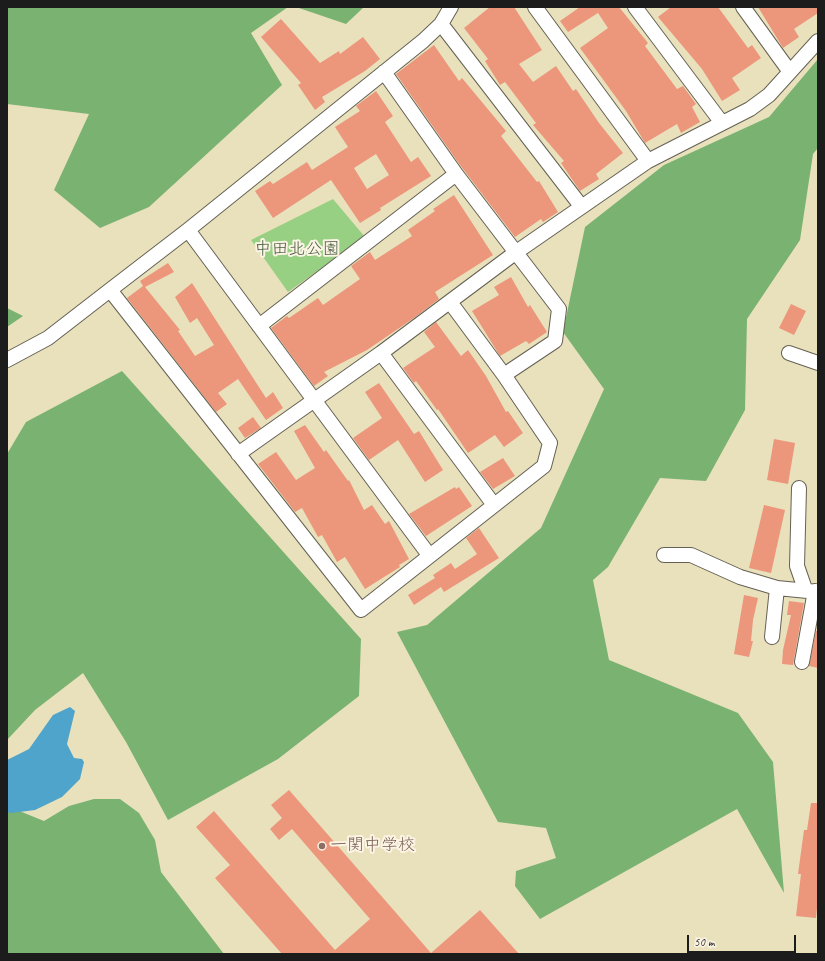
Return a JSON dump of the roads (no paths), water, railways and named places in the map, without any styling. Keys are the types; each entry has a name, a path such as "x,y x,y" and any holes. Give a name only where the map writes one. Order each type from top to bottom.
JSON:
{"street":[{"path":"7,360 48,338 188,230 424,41 441,24 451,7"},
{"path":"635,7 722,123"},
{"path":"743,7 790,72"},
{"path":"541,9 648,161"},
{"path":"441,24 581,206"},
{"path":"238,454 381,353 515,253 581,206 648,161 750,109 769,95 818,41"},
{"path":"384,72 456,174 559,309 555,340 504,375"},
{"path":"259,326 456,174"},
{"path":"188,230 429,555"},
{"path":"110,290 361,610 544,466 550,443 504,375 450,302"},
{"path":"381,353 494,505"},
{"path":"789,353 818,363"},
{"path":"799,488 797,566 813,591 802,662"},
{"path":"664,555 691,555 740,577 777,588 813,591"},
{"path":"772,637 777,588"}],"water":[{"path":"70,707 75,711 67,744 74,758 82,759 84,762 80,779 62,797 35,810 11,813 7,812 7,760 29,749 53,715"}],"place":[{"name":"一関中学校","path":"322,846"}],"park label":[{"name":"中田北公園","path":"297,250"}]}
